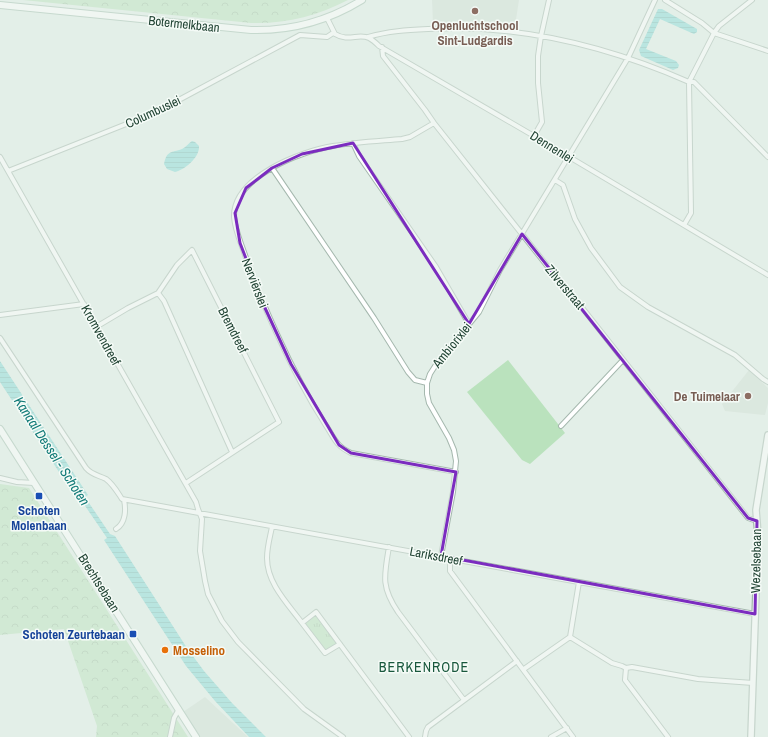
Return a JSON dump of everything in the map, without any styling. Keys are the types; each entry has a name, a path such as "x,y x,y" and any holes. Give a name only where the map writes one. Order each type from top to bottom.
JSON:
{"main road":[{"name":"Botermelkbaan","path":"0,5 251,30 283,29 307,24 339,13 362,0"},
{"name":"Brechtsebaan","path":"0,429 196,737"}],"street":[{"path":"534,136 542,122 538,76 541,36 549,0"},
{"name":"Ambiorixlei","path":"441,556 456,472 456,461 454,450 449,438 429,403 427,383 431,371 479,312 500,270 628,58 655,0"},
{"path":"665,0 702,23 714,33 768,51"},
{"path":"684,225 691,213 689,82 707,45 719,26 752,0"},
{"path":"327,18 333,33 339,37 345,38 360,36 368,37 381,33 447,28 490,29 541,36 628,58 689,82 694,82 768,157"},
{"name":"Columbuslei","path":"8,171 156,112 300,35 327,37 333,33"},
{"name":"Dennenlei","path":"368,37 382,47 768,276"},
{"name":"Zilverstraat","path":"382,47 383,56 574,301 580,305 748,518 757,521"},
{"name":"Nerviërslei","path":"434,123 410,137 332,146 302,154 272,168 258,176 246,188 237,204 234,212 234,219 240,243 259,294 291,364 317,412 339,445 351,454 456,472"},
{"path":"353,143 359,156 436,267 469,324"},
{"name":"Kromvendreef","path":"0,157 196,502 202,519 200,551 202,568 208,594 222,621 238,642 304,709 343,737"},
{"path":"272,168 374,318 408,372 415,380 427,383"},
{"path":"555,180 562,185 575,219 591,248 620,287 648,307 734,355 768,382"},
{"name":"Bremdreef","path":"158,294 161,287 177,265 192,250 279,422 186,483"},
{"path":"96,327 128,308 158,294 164,301 232,452"},
{"path":"0,315 84,304"},
{"path":"0,338 86,468 90,473 105,479 111,484 124,500 124,518 120,527 116,529"},
{"path":"561,426 623,360"},
{"name":"Wezelsebaan","path":"751,737 758,535 756,510 768,435"},
{"path":"0,478 17,482 34,483"},
{"name":"Lariksdreef","path":"124,500 441,556 755,614"},
{"path":"272,527 267,558 269,573 277,589 325,653 340,644"},
{"path":"389,547 385,575 386,589 389,598 464,700"},
{"path":"450,558 450,571 573,737"},
{"path":"524,669 570,637 579,582"},
{"path":"302,623 316,612 409,737"},
{"path":"570,637 612,663 626,668 632,667 698,679 753,683"},
{"path":"425,737 428,726 517,661"},
{"path":"626,668 625,680 668,737"},
{"path":"170,737 174,718 179,709"},
{"path":"551,737 567,728"}],"highlighted area":[{"path":"353,143 469,324 522,234 748,518 757,521 755,614 441,556 456,472 351,453 339,445 291,364 265,308 240,243 235,213 246,188 272,168 302,154"}],"shaded area":[{"name":"Openluchtschool Sint-Ludgardis","path":"432,0 519,0 515,26 467,23 433,23"},
{"name":"De Tuimelaar","path":"749,370 768,388 768,403 765,415 725,411 722,404"},
{"path":"205,697 248,737 200,737 183,712"}],"green space":[{"path":"23,0 348,0 313,15 301,18 277,22 251,23"},
{"path":"508,360 565,433 530,464 522,460 467,392"},
{"path":"0,484 29,488 188,737 96,737 97,726 64,629 0,635"},
{"path":"316,615 337,643 325,652 304,623"}],"water":[{"path":"658,9 662,9 697,29 697,32 694,34 660,19 646,49 676,61 679,65 678,68 673,70 641,56 639,50"},
{"path":"192,141 199,146 199,150 194,159 179,171 175,172 167,169 164,164 168,154 182,149"},
{"name":"Kanaal Dessel - Schoten","path":"0,361 88,495 85,497 110,534 115,536 187,648 204,671 232,703 266,737 249,737 215,701 186,666 104,540 107,538 81,500 78,501 0,382"}],"place":[{"name":"Openluchtschool Sint-Ludgardis","path":"475,11"},
{"name":"De Tuimelaar","path":"748,396"},
{"name":"Schoten Molenbaan","path":"39,496"},
{"name":"Schoten Zeurtebaan","path":"133,634"},
{"name":"Mosselino","path":"165,650"}],"district":[{"name":"BERKENRODE","path":"424,667"}]}
